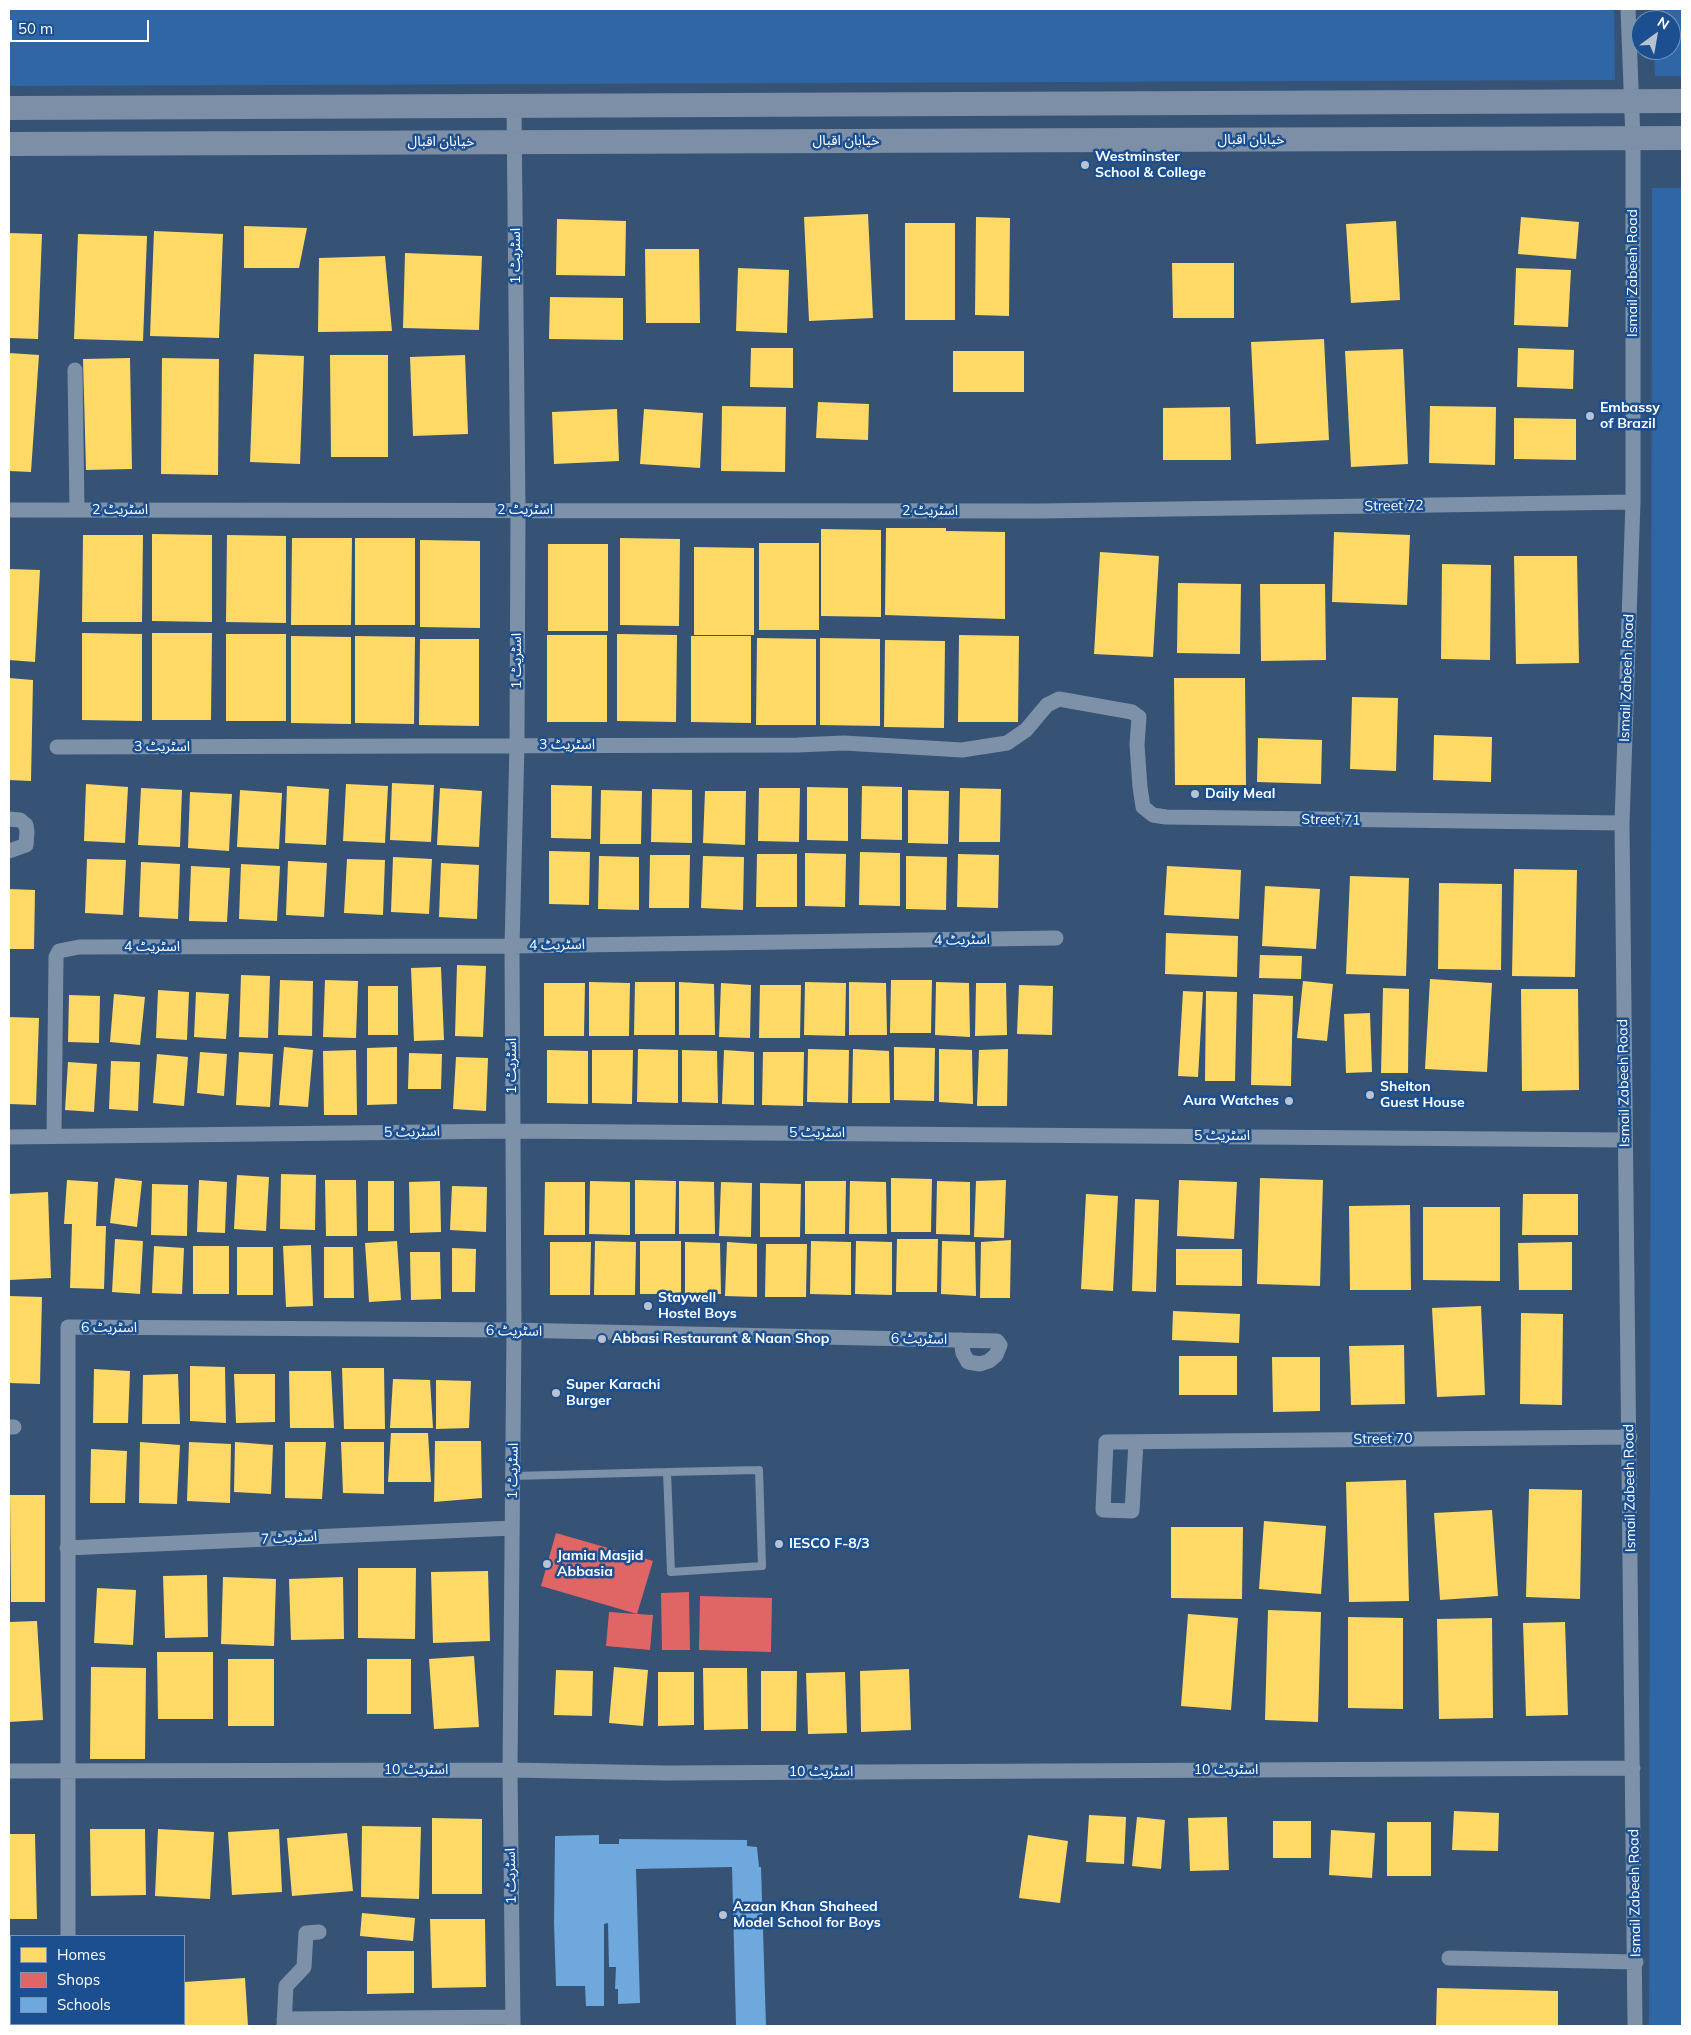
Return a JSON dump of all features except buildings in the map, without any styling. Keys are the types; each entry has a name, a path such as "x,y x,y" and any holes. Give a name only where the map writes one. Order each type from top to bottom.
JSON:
{"main road":[{"path":"9,108 1682,101"},
{"name":"خیابان اقبال","path":"9,144 516,141 1633,140 1682,138"}],"street":[{"name":"Ismail Zabeeh Road","path":"1628,9 1633,140 1633,502 1622,824 1636,1962 1635,2026"},
{"name":"اسٹریٹ 1","path":"513,2022 510,1770 514,1330 512,946 517,745 518,510 516,141 514,106"},
{"path":"75,370 77,510"},
{"name":"Street 72","path":"1041,511 1633,502"},
{"name":"اسٹریٹ 2","path":"9,510 1041,511"},
{"name":"Street 71","path":"1059,699 1132,712 1139,717 1137,745 1142,801 1144,807 1153,815 1166,818 1622,824"},
{"name":"اسٹریٹ 3","path":"57,747 798,745 844,742 962,750 1007,743 1026,730 1047,705 1059,699"},
{"path":"9,819 20,820 26,825 27,832 26,845 9,851"},
{"name":"اسٹریٹ 4","path":"54,1136 56,957 59,951 89,947 512,946 1056,938"},
{"name":"اسٹریٹ 5","path":"9,1137 512,1131 1625,1140"},
{"name":"اسٹریٹ 6","path":"67,1548 68,1327 514,1330 961,1340"},
{"name":"Street 70","path":"1136,1442 1132,1511 1103,1510 1106,1442 1630,1436"},
{"name":"اسٹریٹ 7","path":"67,1548 512,1528"},
{"path":"67,1548 68,1935"},
{"name":"اسٹریٹ 10","path":"9,1771 510,1770 666,1773 1633,1768"},
{"path":"319,1932 306,1932 304,1967 286,1986 284,2023 513,2022"},
{"path":"1449,1958 1636,1962"}],"lane":[{"path":"513,1476 667,1472 759,1470 762,1566 671,1572 667,1472"}],"shaded area":[{"path":"9,9 1614,9 1615,80 9,86"},
{"path":"1682,9 1682,76 1655,76 1654,60 1681,60 1681,10 1654,10"},
{"path":"1652,188 1682,188 1682,2026 1649,2026"}],"place":[{"name":"Westminster School & College","path":"1085,165"},
{"name":"Embassy of Brazil","path":"1590,416"},
{"name":"Daily Meal","path":"1195,794"},
{"name":"Shelton Guest House","path":"1370,1095"},
{"name":"Aura Watches","path":"1289,1101"},
{"name":"Staywell Hostel Boys","path":"648,1306"},
{"name":"Abbasi Restaurant & Naan Shop","path":"602,1339"},
{"name":"Super Karachi Burger","path":"556,1393"},
{"name":"IESCO F-8/3","path":"779,1544"},
{"name":"Jamia Masjid Abbasia","path":"547,1564"},
{"name":"Azaan Khan Shaheed Model School for Boys","path":"723,1915"}]}
